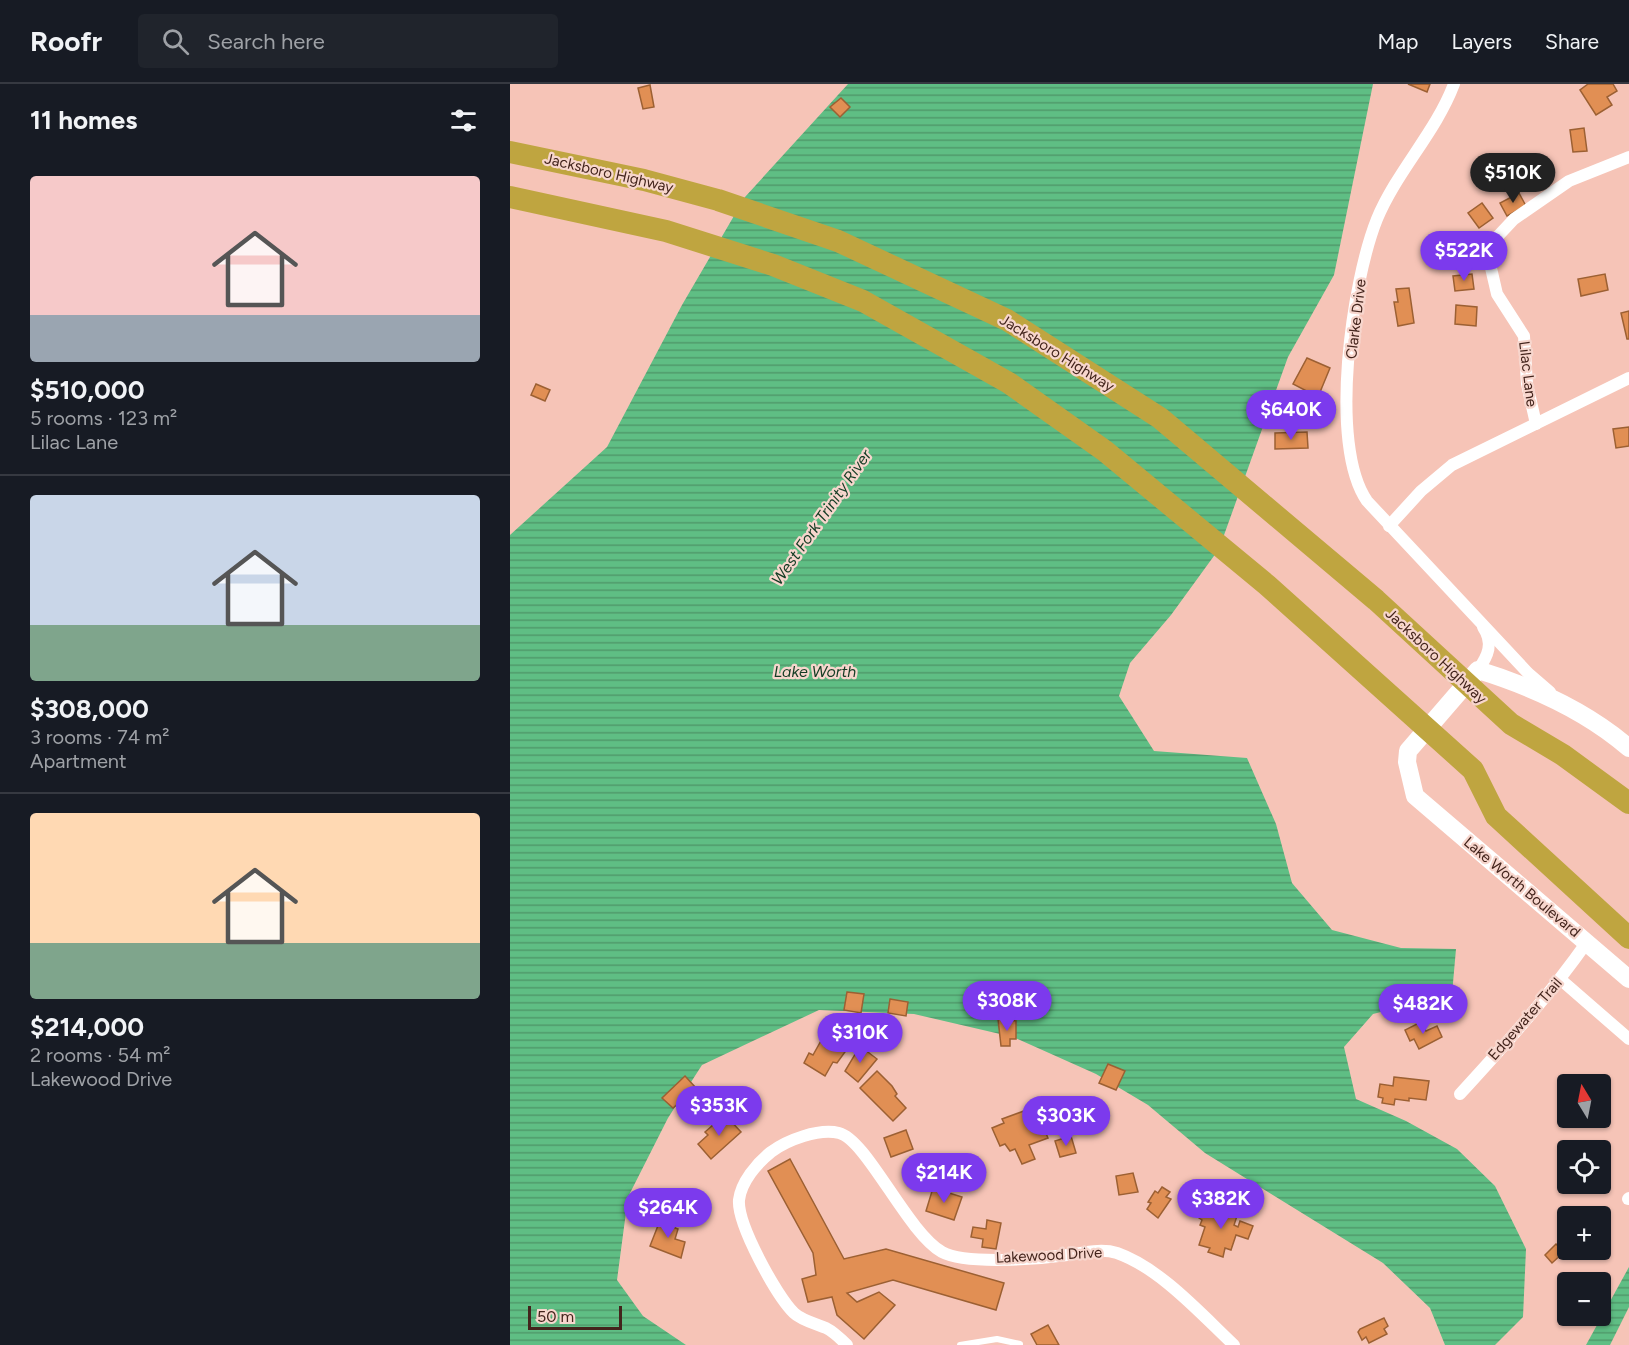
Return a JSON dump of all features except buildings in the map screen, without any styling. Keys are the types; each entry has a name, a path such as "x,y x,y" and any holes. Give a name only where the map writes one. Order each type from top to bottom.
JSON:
{"highway":[{"name":"Jacksboro Highway","path":"510,152 644,180 718,200 838,241 1007,320 1160,418 1376,600 1511,724 1563,755 1629,803"},
{"path":"510,197 666,231 773,265 863,301 1009,383 1105,451 1267,585 1473,770 1496,816 1629,938"}],"main road":[{"path":"1478,670 1522,684 1568,706 1629,748"},
{"name":"Lake Worth Boulevard","path":"1478,670 1408,751 1407,762 1415,796 1629,979"}],"street":[{"name":"Clarke Drive","path":"1454,84 1441,111 1403,169 1377,220 1357,293 1347,394 1347,431 1353,469 1360,492 1389,526 1528,673 1568,706"},
{"name":"Lilac Lane","path":"1536,424 1527,384 1524,336 1497,294 1491,268 1493,248 1499,235 1514,219 1569,181 1629,157"},
{"path":"1389,526 1426,486 1452,465 1629,378"},
{"path":"1478,670 1486,659 1490,645 1486,631 1479,622"},
{"name":"Edgewater Trail","path":"1460,1094 1516,1033 1560,980 1587,942"},
{"path":"1560,980 1629,1040"},
{"name":"Lakewood Drive","path":"847,1345 829,1330 795,1314 779,1295 762,1266 739,1208 742,1187 754,1170 780,1145 819,1133 837,1132 853,1140 907,1216 942,1252 963,1258 1036,1259 1104,1251 1116,1253 1140,1265 1179,1294 1234,1345"}],"lane":[{"path":"960,1345 998,1339 1020,1344"}],"water":[{"name":"Lake Worth","path":"848,84 1373,84 1334,275 1288,357 1219,549 1171,615 1130,663 1119,696 1154,751 1247,758 1276,824 1292,883 1332,930 1401,948 1456,949 1452,994 1373,1014 1344,1047 1356,1099 1406,1121 1457,1149 1495,1186 1526,1249 1523,1317 1495,1345 1445,1345 1430,1308 1383,1263 1205,1153 1148,1105 1096,1074 1013,1037 914,1014 819,1010 702,1065 668,1118 628,1197 617,1280 643,1316 686,1345 510,1345 510,535 607,447 682,305 745,197"},
{"path":"1629,1267 1629,1307 1610,1345 1586,1345 1596,1326 1611,1326 1611,1300"}],"water label":[{"name":"West Fork Trinity River","path":"821,517"}]}
